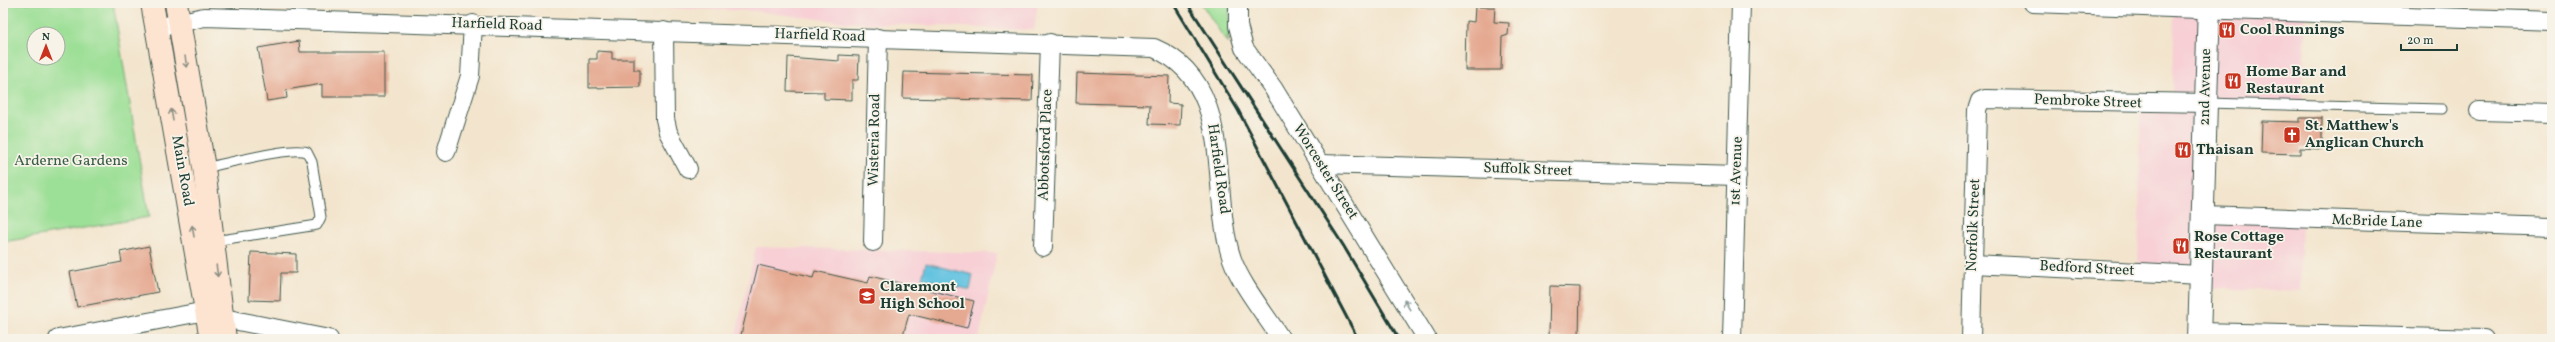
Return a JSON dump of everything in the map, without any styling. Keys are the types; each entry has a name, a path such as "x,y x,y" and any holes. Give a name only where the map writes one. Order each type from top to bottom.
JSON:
{"main road":[{"name":"Main Road","path":"152,3 214,314 225,339"},
{"name":"Main Road","path":"178,13 204,168 214,241 214,314 211,339"}],"street":[{"name":"Worcester Street","path":"1238,3 1238,26 1244,48 1273,88 1427,339"},
{"name":"1st Avenue","path":"1732,339 1742,3"},
{"path":"2033,3 2209,6 2296,14 2552,21"},
{"name":"2nd Avenue","path":"2200,335 2209,6"},
{"name":"Harfield Road","path":"157,27 178,13 204,17 473,24 1050,43 1154,48 1168,54 1191,75 1210,112 1215,136 1227,239 1232,260 1281,339"},
{"path":"446,152 470,76 473,24"},
{"path":"664,31 665,120 668,132 688,169"},
{"name":"Wisteria Road","path":"873,242 878,38"},
{"name":"Abbotsford Place","path":"1043,247 1050,43"},
{"name":"Pembroke Street","path":"1977,110 1980,101 1984,99 2207,103"},
{"name":"Norfolk Street","path":"1971,339 1977,110"},
{"path":"2479,111 2552,113"},
{"name":"Suffolk Street","path":"1320,164 1737,176"},
{"name":"McBride Lane","path":"2203,215 2552,228"},
{"name":"Bedford Street","path":"1973,264 2201,275"},
{"path":"58,339 214,314 329,339"},
{"path":"2200,335 2484,339"}],"lane":[{"path":"2207,103 2442,109"},
{"path":"204,168 285,152 302,150 307,152 312,162 321,216 317,225 214,241"}],"shaded area":[{"path":"492,3 1038,3 1034,30 844,22 755,11"},
{"path":"2143,3 2296,3 2296,14 2306,14 2302,104 2207,103 2203,215 2302,219 2300,291 2201,288 2201,275 2138,272 2141,104 2173,104 2174,8"},
{"name":"Claremont High School","path":"756,247 997,253 979,339 735,339"}],"green space":[{"name":"Arderne Gardens","path":"3,3 113,3 149,217 3,242"},
{"path":"1201,3 1230,3 1228,44"}],"water":[{"path":"926,263 973,275 970,290 922,278"}],"building":[{"path":"1475,7 1495,7 1494,22 1509,23 1508,35 1502,37 1501,70 1465,70 1466,21 1474,22"},
{"path":"299,41 300,52 384,52 384,97 322,97 322,84 286,90 287,98 267,101 258,48"},
{"path":"597,51 612,52 612,59 634,59 634,70 640,70 640,87 589,88 589,59 597,59"},
{"path":"839,55 859,56 858,80 852,80 852,100 824,99 824,92 787,91 788,57 839,61"},
{"path":"904,72 1033,75 1032,101 903,98"},
{"path":"1077,73 1169,76 1168,103 1181,104 1180,125 1149,124 1150,105 1076,103"},
{"name":"St. Matthew's Anglican Church","path":"2300,118 2322,118 2322,149 2300,148 2300,154 2261,153 2262,121 2300,122"},
{"path":"149,246 158,292 77,307 70,272 122,262 120,252"},
{"path":"251,252 296,254 296,273 281,273 280,301 249,300"},
{"path":"758,265 813,278 815,271 868,283 870,276 974,301 967,328 909,314 902,339 740,339"},
{"path":"1550,286 1580,287 1579,338 1549,337"}],"railway":[{"path":"1173,3 1238,110 1358,339"},
{"path":"1187,3 1343,245 1399,339"}],"place":[{"name":"Cool Runnings","path":"2227,30"},
{"name":"Home Bar and Restaurant","path":"2233,81"},
{"name":"St. Matthew's Anglican Church","path":"2292,135"},
{"name":"Thaisan","path":"2183,150"},
{"name":"Rose Cottage Restaurant","path":"2181,246"},
{"name":"Claremont High School","path":"867,296"}]}
